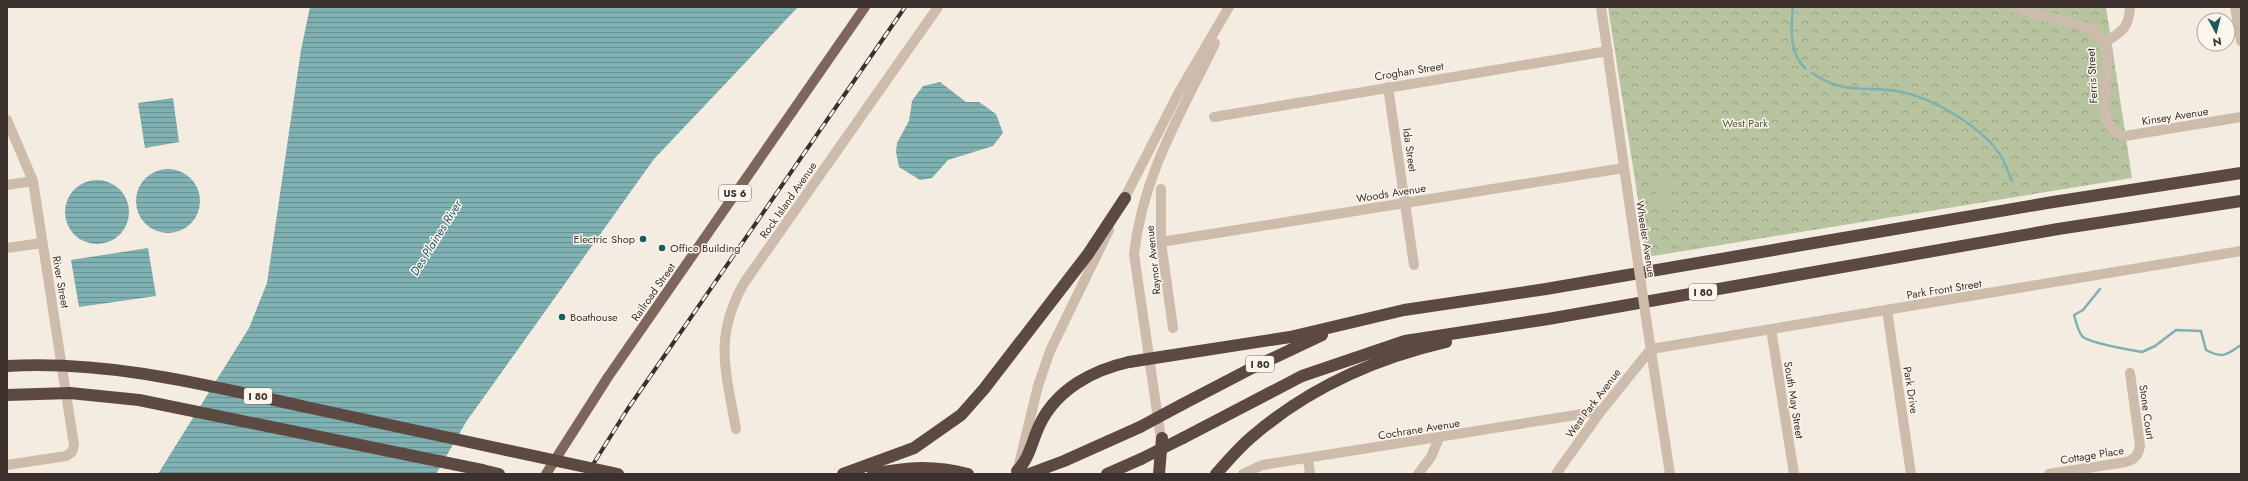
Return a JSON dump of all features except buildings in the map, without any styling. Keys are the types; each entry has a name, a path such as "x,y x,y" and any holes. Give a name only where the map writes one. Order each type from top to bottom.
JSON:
{"highway":[{"name":"I 80","path":"1024,473 1140,427 1252,368 1341,326 1404,310 1554,287 2053,202 2241,173"},
{"path":"844,474 914,448 961,415 984,389 1088,254 1125,198"},
{"name":"I 80","path":"1108,474 1142,459 1302,376 1405,341 1548,319 2058,229 2241,201"},
{"path":"1216,474 1252,436 1282,412 1325,386 1375,364 1426,346 1548,319"},
{"path":"1024,473 1024,464 1040,424 1057,401 1072,386 1088,376 1104,369 1129,362 1290,336 1341,326"},
{"name":"I 80","path":"7,366 41,365 104,368 182,380 618,474"},
{"name":"I 80","path":"7,395 70,392 139,400 499,474"},
{"path":"1159,474 1162,438"},
{"path":"873,474 914,467 942,468 968,474"}],"main road":[{"name":"Railroad Street","path":"546,474 612,371 865,7"}],"street":[{"name":"Rock Island Avenue","path":"736,429 724,361 724,333 733,304 744,283 938,7"},
{"path":"1024,473 1038,386 1050,351 1179,92 1231,7"},
{"path":"1162,474 1162,438 1134,254 1137,224 1152,175 1164,144 1231,7"},
{"name":"Wheeler Avenue","path":"1601,7 1670,474"},
{"name":"Ferris Street","path":"2014,7 2025,12 2092,29 2104,43 2106,54 2105,94 2107,119 2114,132"},
{"path":"2104,43 2122,32 2130,20 2130,7"},
{"path":"2235,7 2241,41"},
{"name":"Croghan Street","path":"1214,116 1608,51"},
{"name":"Ida Street","path":"1388,87 1414,265"},
{"name":"Kinsey Avenue","path":"2114,132 2125,136 2241,117"},
{"name":"River Street","path":"7,120 33,181 74,445 72,452 66,456 7,465"},
{"name":"Woods Avenue","path":"1162,242 1624,168"},
{"path":"7,184 33,181"},
{"name":"Raynor Avenue","path":"1161,189 1162,242 1173,328"},
{"path":"7,248 42,242"},
{"name":"Park Front Street","path":"1651,349 2241,251"},
{"name":"Park Drive","path":"1887,310 1911,474"},
{"name":"South May Street","path":"1771,329 1794,474"},
{"name":"West Park Avenue","path":"1556,474 1601,411 1651,349"},
{"name":"Stone Court","path":"2130,373 2140,446 2138,455"},
{"name":"Cochrane Avenue","path":"1243,474 1262,465 1601,411"},
{"path":"1418,474 1430,457 1439,438"},
{"name":"Cottage Place","path":"2049,474 2126,462 2133,460 2138,455"},
{"path":"1308,458 1310,474"}],"green space":[{"name":"West Park","path":"1608,7 2106,7 2132,178 1647,257"},
{"path":"1667,182 1671,210 1658,211 1655,183"}],"water":[{"name":"Des Plaines River","path":"310,7 798,7 654,159 466,422 436,474 158,474 249,328 267,283 301,50"},
{"path":"940,82 966,102 979,102 996,114 1003,133 993,146 948,160 932,178 920,180 899,167 896,152 897,143 909,121 912,101 923,86"},
{"path":"173,98 179,142 145,148 138,103"},
{"path":"162,169 174,169 191,178 198,189 200,201 198,213 191,224 174,233 162,233 150,228 141,219 136,207 136,195 141,183 150,174"},
{"path":"97,180 109,182 120,189 127,200 129,212 127,224 120,235 109,242 97,244 85,242 74,235 67,224 65,212 67,200 74,189 85,182"},
{"path":"148,248 156,296 79,307 71,260"}],"waterway":[{"path":"1793,7 1792,40 1796,55 1805,68"},
{"path":"1812,73 1823,80 1844,87 1897,91 1911,94 1925,99 1955,114 1981,134 1992,145 2001,156 2012,181"},
{"path":"2100,289 2083,310 2074,315 2077,326 2082,336 2086,339 2110,346 2142,352 2155,346 2176,330 2201,331 2206,350 2212,353 2224,355 2241,345"}],"railway":[{"path":"587,474 627,410 905,7"}],"place":[{"name":"Electric Shop","path":"643,239"},
{"name":"Office Building","path":"662,248"},
{"name":"Boathouse","path":"562,317"}]}
